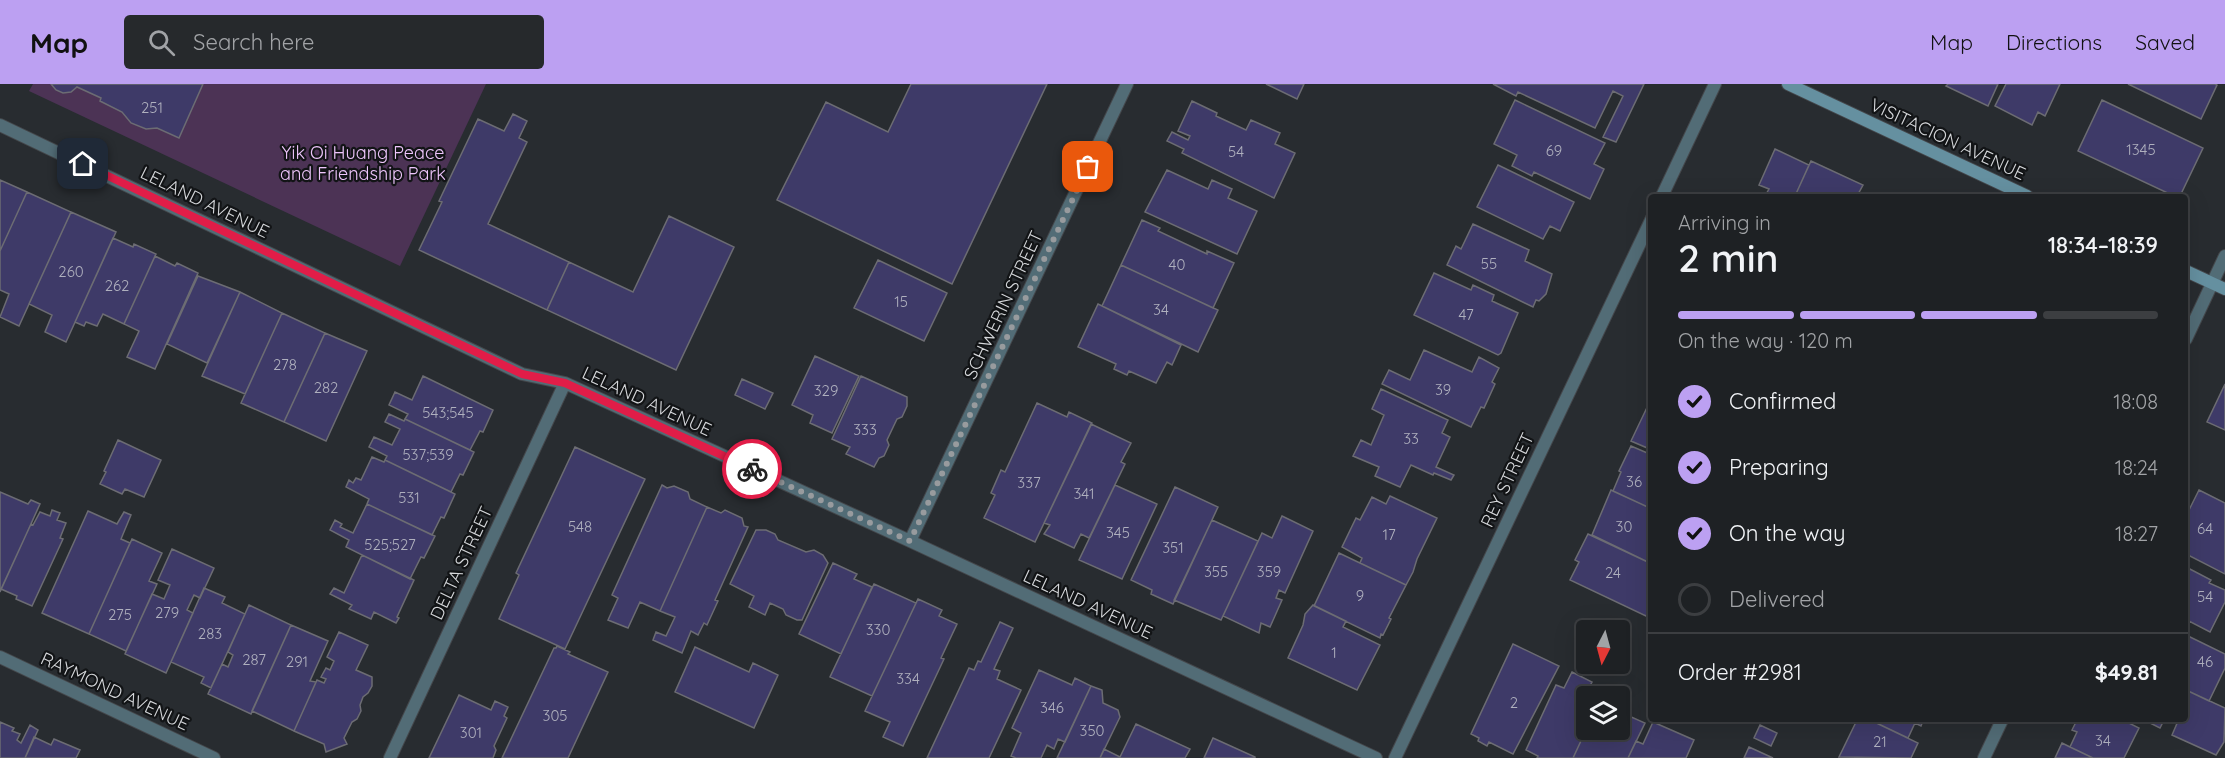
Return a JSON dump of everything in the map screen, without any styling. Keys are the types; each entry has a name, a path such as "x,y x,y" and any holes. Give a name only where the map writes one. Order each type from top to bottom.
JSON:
{"street":[{"name":"SCHWERIN STREET","path":"910,541 1128,84"},
{"path":"1663,194 1715,84"},
{"name":"VISITACION AVENUE","path":"1788,84 2023,194"},
{"name":"LELAND AVENUE","path":"0,125 522,374 565,383 1376,758"},
{"name":"REY STREET","path":"1395,758 1648,226"},
{"path":"2188,335 2225,256"},
{"path":"2188,272 2225,289"},
{"name":"DELTA STREET","path":"390,758 565,383"},
{"name":"RAYMOND AVENUE","path":"0,657 214,758"},
{"path":"1984,758 2001,722"}],"green space":[{"name":"Yik Oi Huang Peace and Friendship Park","path":"33,84 486,84 400,266 29,91"}],"building":[{"path":"51,84 203,84 179,138 157,128 146,129 131,123 122,112 100,101 101,98 77,87 71,92 63,93"},
{"path":"911,84 1047,84 952,284 777,200 826,102 888,132"},
{"path":"1266,84 1304,84 1297,99"},
{"path":"1493,84 1644,84 1616,142 1603,137 1623,96 1613,91 1595,128 1518,92 1516,96"},
{"path":"1948,84 1998,84 1988,106 1946,86"},
{"path":"2006,84 2060,84 2045,116 2038,112 2032,125 1995,106"},
{"path":"2128,84 2215,84 2217,85 2201,119"},
{"path":"1515,100 1605,143 1594,164 1604,169 1590,199 1534,172 1532,176 1512,166 1517,155 1494,144"},
{"path":"2102,100 2203,148 2181,194 2170,194 2078,151"},
{"path":"1192,101 1217,113 1216,116 1246,130 1251,120 1280,133 1275,144 1295,153 1274,198 1182,153 1184,149 1167,141 1172,132 1188,140 1190,136 1178,131"},
{"path":"513,114 527,121 519,138 527,142 488,224 569,262 547,310 419,250 442,202 439,201 478,119 504,131"},
{"path":"1775,149 1809,165 1796,194 1766,194 1769,189 1759,185"},
{"path":"1811,161 1863,185 1858,194 1796,194"},
{"path":"1498,165 1574,202 1560,231 1550,226 1543,239 1477,207"},
{"path":"1167,170 1208,189 1212,180 1232,189 1228,198 1257,211 1237,254 1145,212"},
{"path":"0,180 27,192 0,251"},
{"path":"27,192 71,212 19,326 0,317 9,294 0,290 0,251"},
{"path":"71,212 116,232 66,342 45,332 52,315 29,304"},
{"path":"669,216 734,247 676,370 547,310 569,262 633,292"},
{"path":"1142,220 1160,228 1158,231 1207,254 1207,251 1234,263 1213,308 1121,265"},
{"path":"1473,224 1529,250 1525,261 1552,274 1546,294 1539,301 1536,300 1533,307 1447,265 1456,246 1461,249"},
{"path":"113,238 156,254 124,324 103,314 97,326 86,322 84,326 75,322"},
{"path":"155,256 175,266 177,263 198,273 155,369 127,357 139,331 124,324"},
{"path":"878,260 947,293 924,341 854,308"},
{"path":"1121,265 1218,310 1198,352 1102,306"},
{"path":"1434,273 1471,290 1473,285 1494,295 1492,301 1518,313 1501,353 1498,355 1414,315"},
{"path":"198,276 240,292 207,363 167,344"},
{"path":"240,292 282,313 245,394 202,376"},
{"path":"1098,304 1181,345 1172,365 1167,362 1156,383 1129,371 1127,375 1114,369 1116,364 1078,347"},
{"path":"282,313 325,333 284,422 241,403"},
{"path":"325,333 367,351 326,441 284,422"},
{"path":"1424,350 1472,372 1479,357 1499,368 1492,382 1495,384 1484,408 1481,407 1471,427 1382,384 1389,370 1410,380"},
{"path":"815,356 859,376 832,433 810,423 813,415 792,405"},
{"path":"423,376 493,410 483,432 480,431 470,450 405,419 408,414 389,405 395,392 412,400"},
{"path":"861,376 907,397 907,406 902,417 897,419 887,440 889,445 884,456 879,458 874,467 846,454 850,447 832,439"},
{"path":"742,379 773,393 765,409 735,395"},
{"path":"2225,384 2225,430 2207,422"},
{"path":"1381,389 1448,420 1442,433 1450,437 1436,467 1454,475 1451,480 1411,465 1400,487 1375,476 1379,467 1353,456 1361,440 1371,445 1384,415 1372,409"},
{"path":"1037,403 1067,417 1069,412 1092,423 1035,542 984,518 995,495 991,493 1001,470 1005,472"},
{"path":"1648,405 1648,448 1631,441"},
{"path":"389,414 404,421 405,419 474,452 463,475 460,474 451,492 385,460 387,456 369,447 374,437 392,445 400,429 385,422"},
{"path":"1091,424 1131,443 1121,462 1125,464 1089,538 1081,534 1074,548 1044,534 1050,525 1044,523"},
{"path":"118,440 161,460 144,497 125,489 122,494 100,484"},
{"path":"1631,446 1648,453 1648,507 1613,491 1621,472 1619,471"},
{"path":"575,447 645,479 565,649 499,619 519,575 516,573"},
{"path":"372,457 384,462 385,460 455,494 444,518 441,517 432,535 367,504 369,499 346,487 349,480 353,483 356,478 361,480"},
{"path":"662,485 667,488 674,486 688,492 690,499 707,507 660,611 640,602 628,628 608,620 618,598 612,595"},
{"path":"1115,485 1157,504 1122,579 1079,560"},
{"path":"1175,487 1218,507 1173,604 1151,594 1152,590 1131,580"},
{"path":"1611,490 1648,507 1648,562 1592,535"},
{"path":"2199,490 2225,503 2225,574 2188,555 2189,510"},
{"path":"0,492 28,504 31,500 40,504 0,592"},
{"path":"1390,496 1437,518 1406,585 1360,563 1362,558 1342,547 1356,518 1360,520 1372,497 1386,504"},
{"path":"367,504 435,536 410,579 346,547 349,540 330,530 335,520 342,524 340,527 353,533"},
{"path":"707,507 721,513 725,510 742,518 744,526 748,527 715,600 718,601 707,625 704,623 698,635 691,631 682,653 653,640 656,632 666,636 675,617 660,611"},
{"path":"52,510 60,513 57,520 66,523 60,538 63,539 32,606 1,589 31,524 33,525 40,512 50,516"},
{"path":"88,511 117,524 124,512 131,515 121,539 130,543 89,634 42,613"},
{"path":"1282,516 1313,531 1285,593 1279,590 1276,598 1282,600 1270,627 1261,623 1259,633 1223,616 1262,533 1272,538"},
{"path":"1212,520 1258,541 1221,620 1174,600"},
{"path":"756,530 766,530 775,534 778,540 806,552 814,550 823,555 828,563 802,620 786,615 783,609 770,603 765,615 749,607 754,596 730,584"},
{"path":"1588,534 1648,562 1648,612 1646,616 1570,580 1579,562 1575,560"},
{"path":"132,539 162,553 149,581 157,584 126,651 89,634"},
{"path":"172,549 214,568 200,598 194,595 187,610 193,613 166,673 125,654 152,594 164,599 170,585 158,580"},
{"path":"1339,553 1406,585 1380,638 1314,606"},
{"path":"362,555 414,580 396,623 374,612 371,619 349,609 352,605 330,594 334,588 344,593"},
{"path":"833,563 857,574 854,579 872,587 841,654 799,634"},
{"path":"2188,568 2211,580 2209,583 2225,590 2225,602 2210,632 2189,621 2188,624"},
{"path":"874,584 916,603 872,696 830,677"},
{"path":"204,588 225,597 222,603 245,614 211,688 201,683 204,677 171,662"},
{"path":"918,599 942,610 939,616 957,624 941,658 944,659 903,746 883,737 890,722 865,711"},
{"path":"249,605 291,625 251,714 208,694 222,664 228,667 233,655 228,652"},
{"path":"1313,605 1346,621 1343,627 1380,645 1357,690 1288,658 1303,625 1305,614"},
{"path":"1000,622 1013,628 994,669 1000,671 997,679 1021,690 989,758 927,758 969,668 974,670 978,661 981,662"},
{"path":"291,625 328,641 310,681 316,682 294,731 252,711"},
{"path":"339,632 368,645 356,670 372,677 372,686 363,697 360,705 361,711 344,738 347,744 326,752 324,744 294,731 317,680 324,683 326,679 321,677 326,668 330,670 334,661 327,657"},
{"path":"2188,636 2225,654 2225,668 2209,701 2188,691"},
{"path":"1513,644 1559,666 1513,754 1489,742 1487,746 1471,734"},
{"path":"557,646 570,652 568,654 608,672 568,758 502,758 554,648"},
{"path":"695,647 749,672 753,663 778,675 754,728 675,692"},
{"path":"1039,670 1072,685 1075,678 1091,686 1065,742 1058,739 1054,749 1047,745 1041,758 1016,758 1011,756 1021,733 1012,728"},
{"path":"1572,672 1592,682 1590,686 1576,686 1576,740 1581,740 1573,758 1537,758 1538,756 1526,750 1556,685 1564,688"},
{"path":"1091,686 1102,690 1103,703 1118,710 1120,717 1100,758 1057,758"},
{"path":"2188,691 2225,708 2224,742 2216,755 2172,735 2178,722 2188,722"},
{"path":"459,695 491,710 495,701 508,707 504,716 507,718 494,746 496,750 493,758 429,758"},
{"path":"1630,716 1645,723 1628,758 1573,758 1581,740 1630,740"},
{"path":"0,722 14,728 12,731 20,734 17,740 21,743 30,725 38,730 25,758 0,758"},
{"path":"1653,722 1694,740 1686,758 1628,758 1636,741 1643,744"},
{"path":"1856,722 1874,722 1918,743 1911,758 1839,757"},
{"path":"1874,722 1922,722 1921,726 1915,723 1908,738"},
{"path":"2076,722 2127,722 2139,728 2124,758 2093,758 2070,747 2077,732 2072,730"},
{"path":"2148,722 2163,722 2160,728"},
{"path":"1136,724 1190,749 1185,758 1100,758 1104,749 1120,757"},
{"path":"1760,725 1777,733 1771,746 1754,738"},
{"path":"34,737 51,745 54,739 80,750 76,758 25,758"},
{"path":"1213,738 1255,757 1255,758 1204,758"},
{"path":"2062,743 2070,747 2093,758 2055,758"},
{"path":"1749,747 1773,758 1744,758"}],"way so far":[{"path":"752,469 910,541 1088,167"}],"route":[{"path":"83,164 522,374 565,383 752,469"}]}
